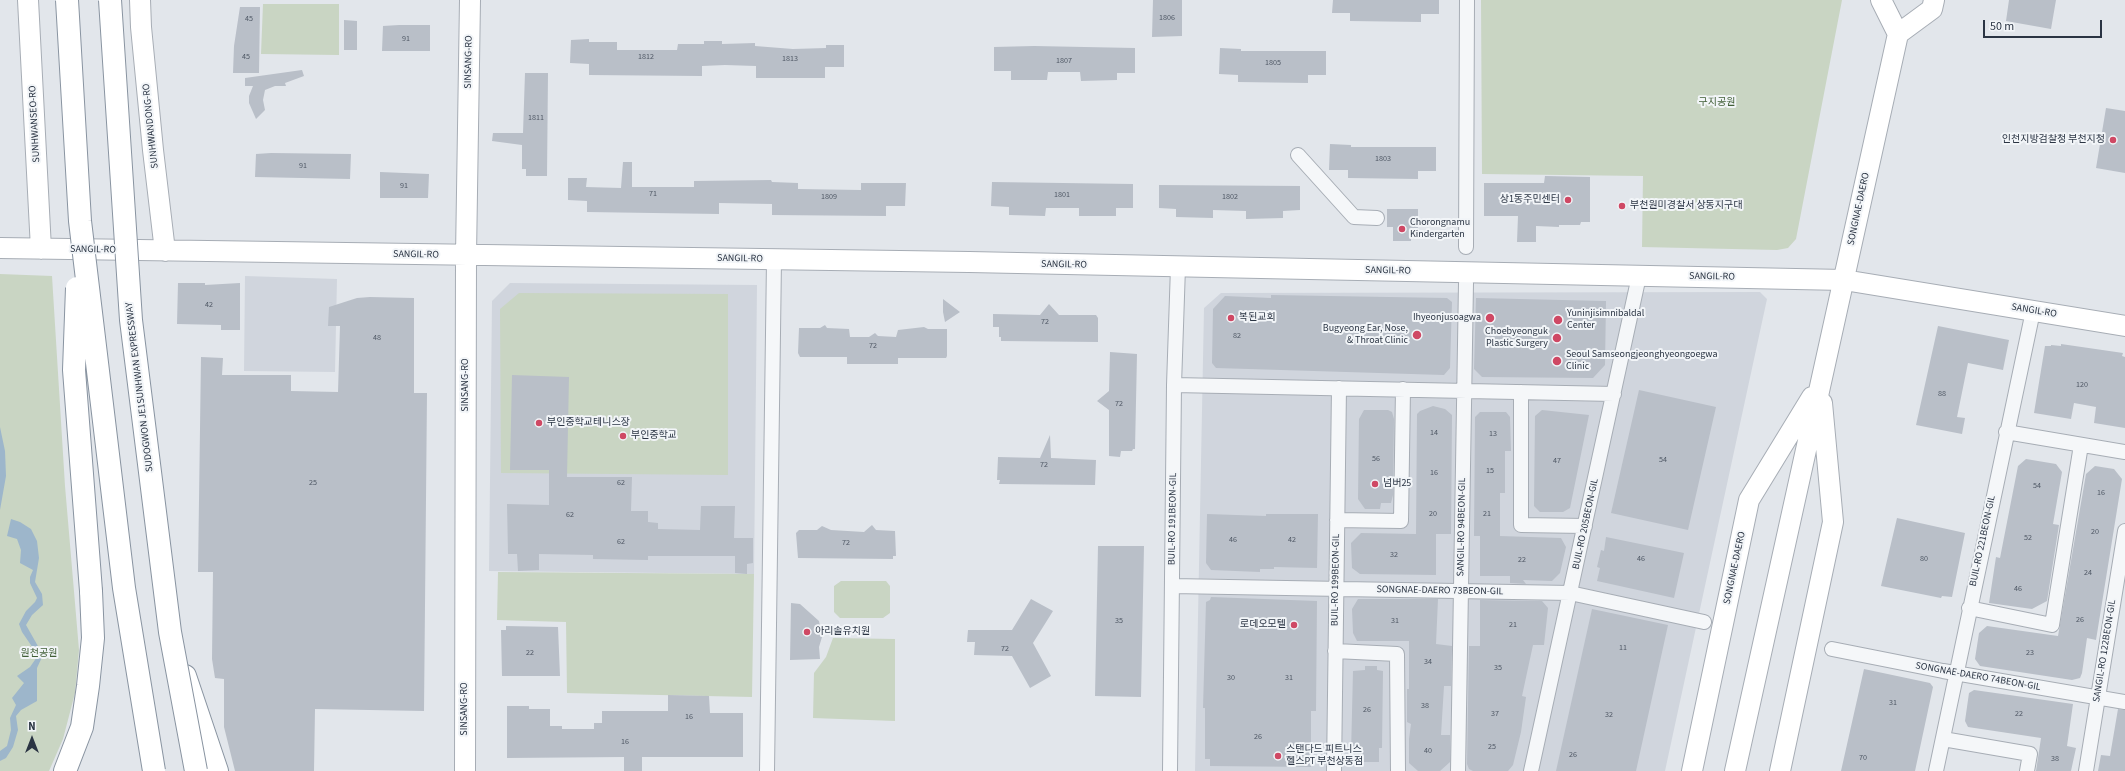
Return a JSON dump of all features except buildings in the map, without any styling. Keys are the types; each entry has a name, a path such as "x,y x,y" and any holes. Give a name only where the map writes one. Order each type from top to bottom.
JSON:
{"highway":[{"path":"67,0 80,221 124,588 154,771"},
{"name":"SUDOGWON JE1SUNHWAN EXPRESSWAY","path":"110,0 131,320 170,632 196,771"},
{"path":"65,771 82,727 93,638 74,370 80,221"},
{"path":"170,632 217,771"}],"street":[{"name":"SUNHWANSEO-RO","path":"28,0 41,249"},
{"name":"SUNHWANDONG-RO","path":"140,0 141,28 153,150 165,251"},
{"name":"SINSANG-RO","path":"465,771 466,256 470,0"},
{"path":"1466,247 1467,0"},
{"path":"1881,0 1898,34 1932,9 1934,0"},
{"name":"SONGNAE-DAERO","path":"1735,771 1898,34"},
{"path":"1298,155 1354,218 1377,218"},
{"name":"SANGIL-RO","path":"0,248 1178,267 1844,280 2125,326"},
{"path":"767,771 774,260"},
{"name":"BUIL-RO 191BEON-GIL","path":"1170,771 1174,385 1178,267"},
{"name":"BUIL-RO 205BEON-GIL","path":"1531,771 1639,276"},
{"name":"SANGIL-RO 94BEON-GIL","path":"1458,771 1466,283"},
{"name":"BUIL-RO 221BEON-GIL","path":"1936,771 1955,673 2033,311"},
{"name":"SONGNAE-DAERO","path":"1692,771 1749,500 1821,383"},
{"name":"SONGNAE-DAERO","path":"1780,771 1833,522 1821,383"},
{"path":"1174,385 1614,394"},
{"name":"BUIL-RO 199BEON-GIL","path":"1334,771 1339,388"},
{"path":"1337,520 1401,521 1403,390"},
{"path":"1521,392 1521,525 1585,526"},
{"path":"2006,432 2125,452"},
{"path":"1970,608 2052,625 2081,445"},
{"name":"SANGIL-RO 122BEON-GIL","path":"2086,771 2125,531"},
{"name":"SONGNAE-DAERO 73BEON-GIL","path":"1172,586 1570,593 1704,622"},
{"name":"SONGNAE-DAERO 74BEON-GIL","path":"1832,649 1955,673 2125,702"},
{"path":"1335,651 1397,654 1398,771"},
{"path":"1942,739 2030,754 2026,771"}],"shaded area":[{"path":"245,276 337,279 335,372 244,371"},
{"name":"부인중학교","path":"510,283 757,285 754,574 489,571 492,301"},
{"path":"1760,292 1767,299 1665,771 1195,771 1204,308 1221,293"}],"green space":[{"name":"구지공원","path":"1481,0 1842,0 1796,239 1788,248 1777,250 1642,247 1643,176 1482,174"},
{"path":"263,4 339,4 339,55 261,54"},
{"name":"원천공원","path":"0,274 52,276 65,486 79,650 75,693 63,739 49,771 0,771"},
{"path":"519,293 728,294 728,475 501,473 500,309"},
{"path":"498,572 754,574 752,697 567,693 566,622 497,620"},
{"path":"841,581 886,581 890,586 890,613 883,618 840,618 834,612 834,586"},
{"path":"833,638 895,639 895,721 813,718 814,673 826,657"}],"water":[{"path":"0,427 5,451 6,476 0,510"},
{"path":"11,519 20,522 31,529 37,541 39,558 35,582 42,594 43,605 32,615 26,625 43,655 37,668 37,701 21,710 16,716 18,730 13,747 6,758 0,761 0,751 7,746 11,730 10,718 16,705 12,698 24,683 17,676 30,667 37,657 19,624 26,611 37,598 30,583 30,577 33,570 20,563 21,550 17,539 7,536"}],"place":[{"name":"인천지방검찰청 부천지청","path":"2113,140"},
{"name":"상1동주민센터","path":"1568,200"},
{"name":"부천원미경찰서 상동지구대","path":"1622,206"},
{"name":"Chorongnamu Kindergarten","path":"1402,229"},
{"name":"복된교회","path":"1231,318"},
{"name":"Ihyeonjusoagwa","path":"1490,318"},
{"name":"Yuninjisimnibaldal Center","path":"1558,320"},
{"name":"Bugyeong Ear, Nose, & Throat Clinic","path":"1417,335"},
{"name":"Choebyeonguk Plastic Surgery","path":"1557,338"},
{"name":"Seoul Samseongjeonghyeongoegwa Clinic","path":"1557,361"},
{"name":"부인중학교테니스장","path":"539,423"},
{"name":"부인중학교","path":"623,436"},
{"name":"넘버25","path":"1375,484"},
{"name":"로데오모텔","path":"1294,625"},
{"name":"아리솔유치원","path":"807,632"},
{"name":"스탠다드 피트니스 헬스PT 부천상동점","path":"1278,756"}]}
